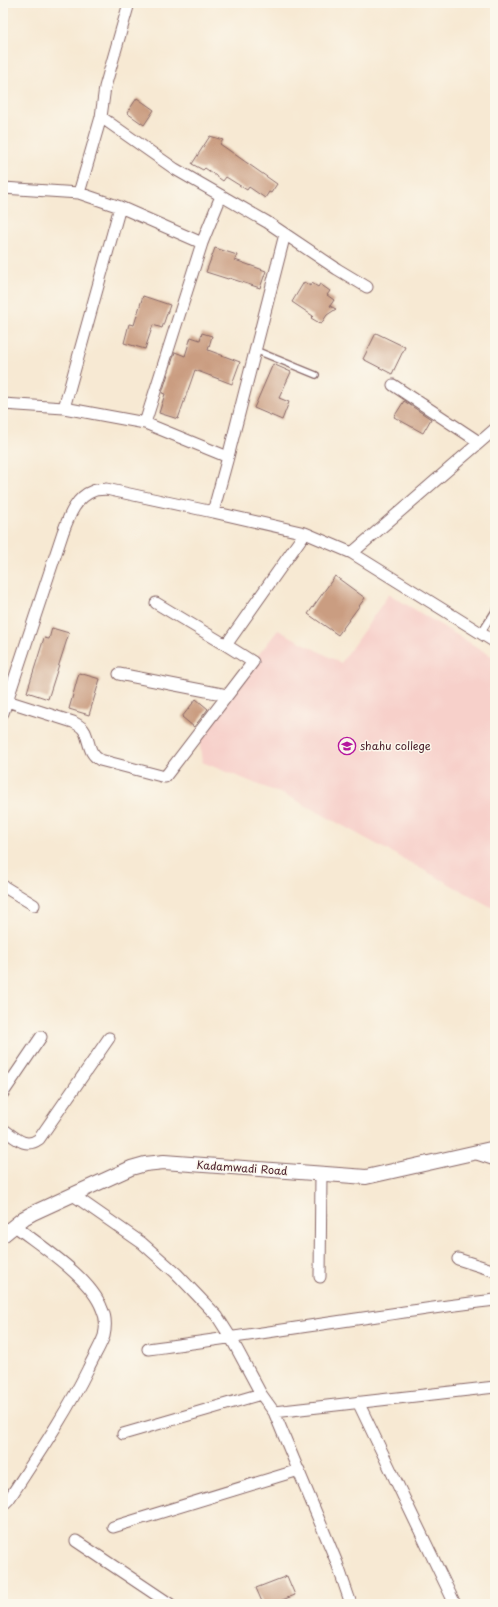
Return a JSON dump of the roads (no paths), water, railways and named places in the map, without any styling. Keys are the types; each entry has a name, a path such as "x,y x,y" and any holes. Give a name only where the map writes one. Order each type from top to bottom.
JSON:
{"street":[{"path":"79,193 101,117 105,88 129,3"},
{"path":"101,117 174,168 267,222 337,269 367,287"},
{"path":"3,188 79,193 120,207 202,243"},
{"path":"145,423 202,243 221,196"},
{"path":"64,408 120,207"},
{"path":"213,512 285,234"},
{"path":"393,385 479,442"},
{"path":"3,404 64,408 145,423 228,457"},
{"path":"352,553 495,429"},
{"path":"3,713 63,532 72,510 81,499 93,491 106,489 305,533 352,553 495,642"},
{"path":"226,645 305,533"},
{"path":"7,701 73,722 80,726 85,731 91,753 100,760 165,777 252,662 156,603"},
{"path":"119,674 227,695"},
{"path":"3,886 34,905"},
{"path":"3,1093 41,1037"},
{"path":"3,1130 27,1144 33,1144 39,1139 109,1038"},
{"name":"Kadamwadi Road","path":"3,1235 24,1218 33,1213 131,1168 145,1164 164,1162 366,1177 495,1148"},
{"path":"474,1153 495,1160"},
{"path":"320,1277 322,1174"},
{"path":"73,1195 142,1243 176,1273 217,1316 274,1412 337,1563 352,1604"},
{"path":"3,1505 9,1499 78,1390 104,1335 106,1324 102,1309 93,1292 83,1279 15,1226"},
{"path":"458,1259 495,1271"},
{"path":"148,1349 231,1338 369,1316 495,1300"},
{"path":"274,1412 495,1387"},
{"path":"123,1434 262,1394"},
{"path":"358,1402 455,1604"},
{"path":"113,1527 299,1470"},
{"path":"76,1541 170,1604"}],"lane":[{"path":"255,350 316,375"},
{"path":"481,633 495,612"}],"place":[{"name":"shahu college","path":"347,746"}]}
